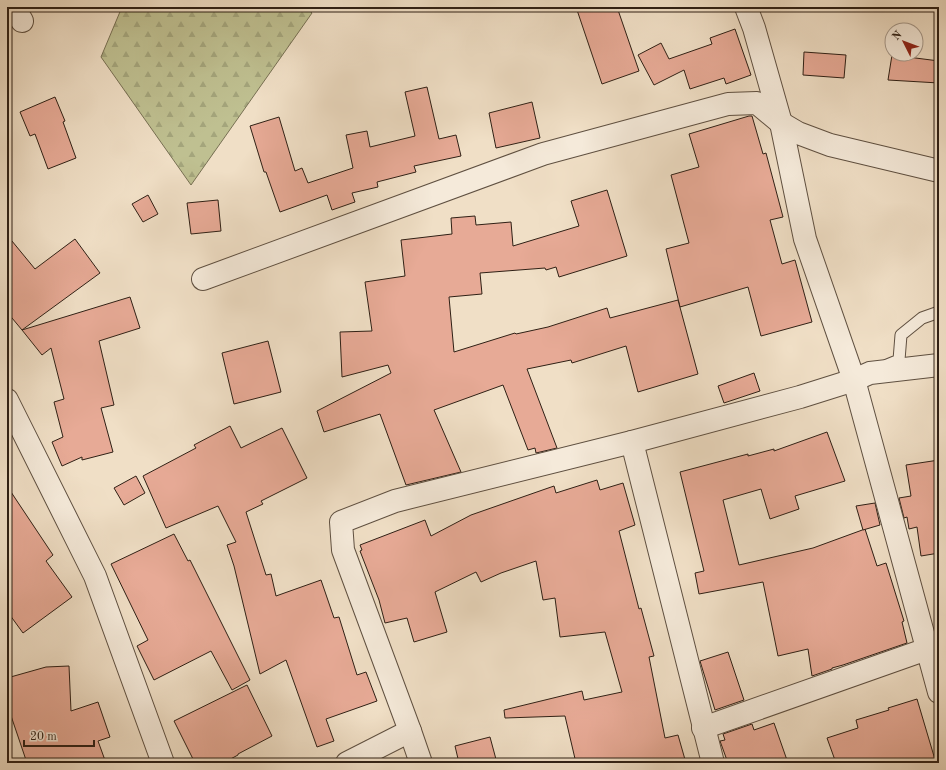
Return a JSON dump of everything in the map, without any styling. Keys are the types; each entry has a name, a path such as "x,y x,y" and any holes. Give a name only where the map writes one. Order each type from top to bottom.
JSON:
{"street":[{"path":"746,7 754,28 781,123 805,239 862,377 939,692"},
{"path":"203,279 543,154 728,104 757,103 781,123 798,133 830,145 939,171"},
{"path":"421,763 343,550 341,522 395,502 632,442 800,397 862,377 939,365"},
{"path":"7,400 94,576 163,763"},
{"path":"632,442 713,763"},
{"path":"703,728 928,649"},
{"path":"347,763 410,730"}],"lane":[{"path":"862,377 899,360 901,335 922,318 939,312"}],"green space":[{"path":"122,7 305,7 312,13 191,185 101,57"}],"building":[{"path":"576,7 617,7 639,71 602,84"},
{"path":"735,29 751,75 726,84 724,78 690,89 684,70 654,85 638,55 661,43 669,59 712,44 710,38"},
{"path":"804,52 846,55 844,78 803,75"},
{"path":"924,59 939,61 939,83 888,80 891,62 924,62"},
{"path":"427,87 439,139 456,135 461,156 414,166 416,172 377,182 378,187 352,193 355,202 332,210 327,195 280,212 266,172 264,172 250,126 279,117 295,171 302,168 308,183 353,168 346,135 367,131 370,147 415,136 405,92"},
{"path":"55,97 65,121 63,122 76,158 48,169 35,134 30,136 20,112"},
{"path":"532,102 540,138 496,148 489,113"},
{"path":"752,116 763,154 766,153 783,217 770,220 782,264 795,260 812,322 761,336 748,287 680,307 666,249 689,243 671,175 699,167 689,134"},
{"path":"607,190 627,256 559,277 556,267 546,270 545,268 480,273 482,294 449,297 454,352 515,333 548,327 607,308 610,318 678,300 698,374 638,392 626,346 572,363 571,360 527,369 557,448 536,453 535,448 528,450 503,385 434,410 461,472 406,485 380,414 324,432 317,411 391,373 388,365 342,377 340,332 372,331 365,282 405,276 401,240 452,234 451,218 475,216 476,225 511,222 513,246 579,226 571,201"},
{"path":"148,195 158,214 143,222 132,204"},
{"path":"218,200 221,231 191,234 187,203"},
{"path":"7,235 35,269 75,239 100,273 22,330 7,312"},
{"path":"130,297 140,328 99,341 114,405 101,408 113,452 82,460 82,457 62,466 52,442 63,437 54,402 64,399 51,348 42,355 22,330"},
{"path":"268,341 281,392 234,404 222,353"},
{"path":"754,373 760,391 724,403 718,386"},
{"path":"230,426 241,448 282,428 307,478 261,501 263,504 246,512 266,575 271,574 276,596 321,580 334,618 339,617 357,675 366,672 377,701 326,719 334,741 317,747 286,660 260,674 234,566 227,545 236,542 218,506 166,528 143,476 196,448 194,445"},
{"path":"827,432 845,481 795,496 799,509 770,519 761,489 723,500 739,565 813,548 865,529 877,566 886,563 904,621 902,622 907,643 812,676 808,649 778,656 763,582 699,594 695,573 704,571 680,472 748,454 748,456 774,449 774,451"},
{"path":"939,460 939,486 935,487 939,509 939,553 921,556 917,527 909,529 907,517 904,518 899,498 911,496 906,465"},
{"path":"136,476 145,493 124,505 114,488"},
{"path":"597,480 600,490 623,483 635,525 619,531 639,609 641,608 654,656 649,657 665,738 678,735 686,763 576,763 565,716 505,718 504,710 582,691 584,700 622,692 605,632 560,637 555,598 543,600 536,561 501,573 481,582 476,572 435,592 447,632 414,642 407,618 385,623 379,600 360,551 362,550 360,545 425,520 431,536 471,515 554,486 556,493"},
{"path":"7,486 53,555 46,561 72,597 23,633 7,611"},
{"path":"875,503 880,525 863,530 856,506"},
{"path":"174,534 188,561 190,560 250,680 232,690 211,651 154,680 137,646 148,640 111,564"},
{"path":"728,652 744,700 715,710 700,661"},
{"path":"69,666 71,711 98,702 110,737 98,741 106,763 27,763 7,704 7,678 46,667"},
{"path":"247,685 272,736 223,763 195,763 174,721"},
{"path":"917,699 936,763 836,763 827,738 858,728 856,720 889,710 888,708"},
{"path":"774,723 788,763 728,763 720,741 725,740 723,734 752,724 754,730"},
{"path":"490,737 497,763 459,763 455,746"}]}
